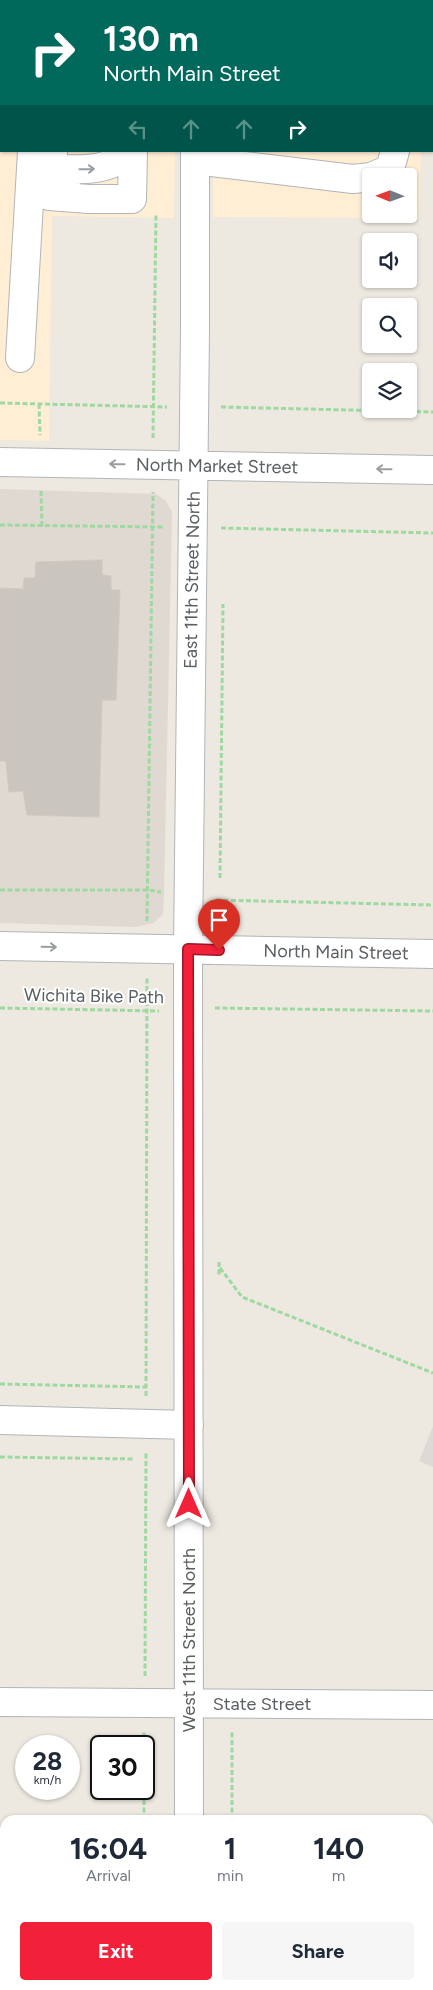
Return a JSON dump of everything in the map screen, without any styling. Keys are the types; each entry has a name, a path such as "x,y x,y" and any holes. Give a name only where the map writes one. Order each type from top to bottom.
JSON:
{"street":[{"path":"390,168 395,152"},
{"path":"124,154 132,199 89,199 49,196 38,178 43,156 95,169 108,166 124,154"},
{"path":"20,358 43,156"},
{"path":"196,156 260,159 353,178 362,177"},
{"name":"East 11th Street North","path":"188,949 196,156"},
{"name":"North Market Street","path":"0,462 433,470"},
{"name":"North Main Street","path":"0,946 433,954"},
{"name":"West 11th Street North","path":"188,949 189,1815"},
{"path":"0,1420 189,1425"},
{"name":"State Street","path":"0,1702 433,1705"}],"path":[{"path":"144,1815 147,949 156,210"},
{"path":"223,398 223,408"},
{"path":"223,519 223,538"},
{"path":"220,880 223,596"},
{"path":"219,950 220,890"},
{"path":"218,998 218,1018"},
{"name":"Wichita Bike Path","path":"0,1008 147,1011 188,1011 218,1008 433,1012"},
{"path":"219,1259 219,1277"},
{"path":"242,1296 433,1373"},
{"path":"0,1384 146,1387"},
{"path":"0,1457 134,1459"},
{"path":"221,1703 232,1726 232,1815"}],"shaded area":[{"path":"0,152 175,152 174,218 52,216 49,441 0,440"},
{"path":"213,152 421,152 420,218 418,218 418,168 362,168 362,218 213,217"},
{"path":"0,489 156,494 166,501 172,512 164,895 163,914 154,923 136,927 0,923"},
{"path":"433,1426 433,1467 419,1461"}],"building":[{"path":"102,560 102,575 111,576 111,590 120,590 116,700 102,700 99,817 27,815 23,791 9,792 6,761 0,761 0,588 23,589 24,578 35,578 36,562"}],"route":[{"path":"189,1504 188,949 219,950"}]}
